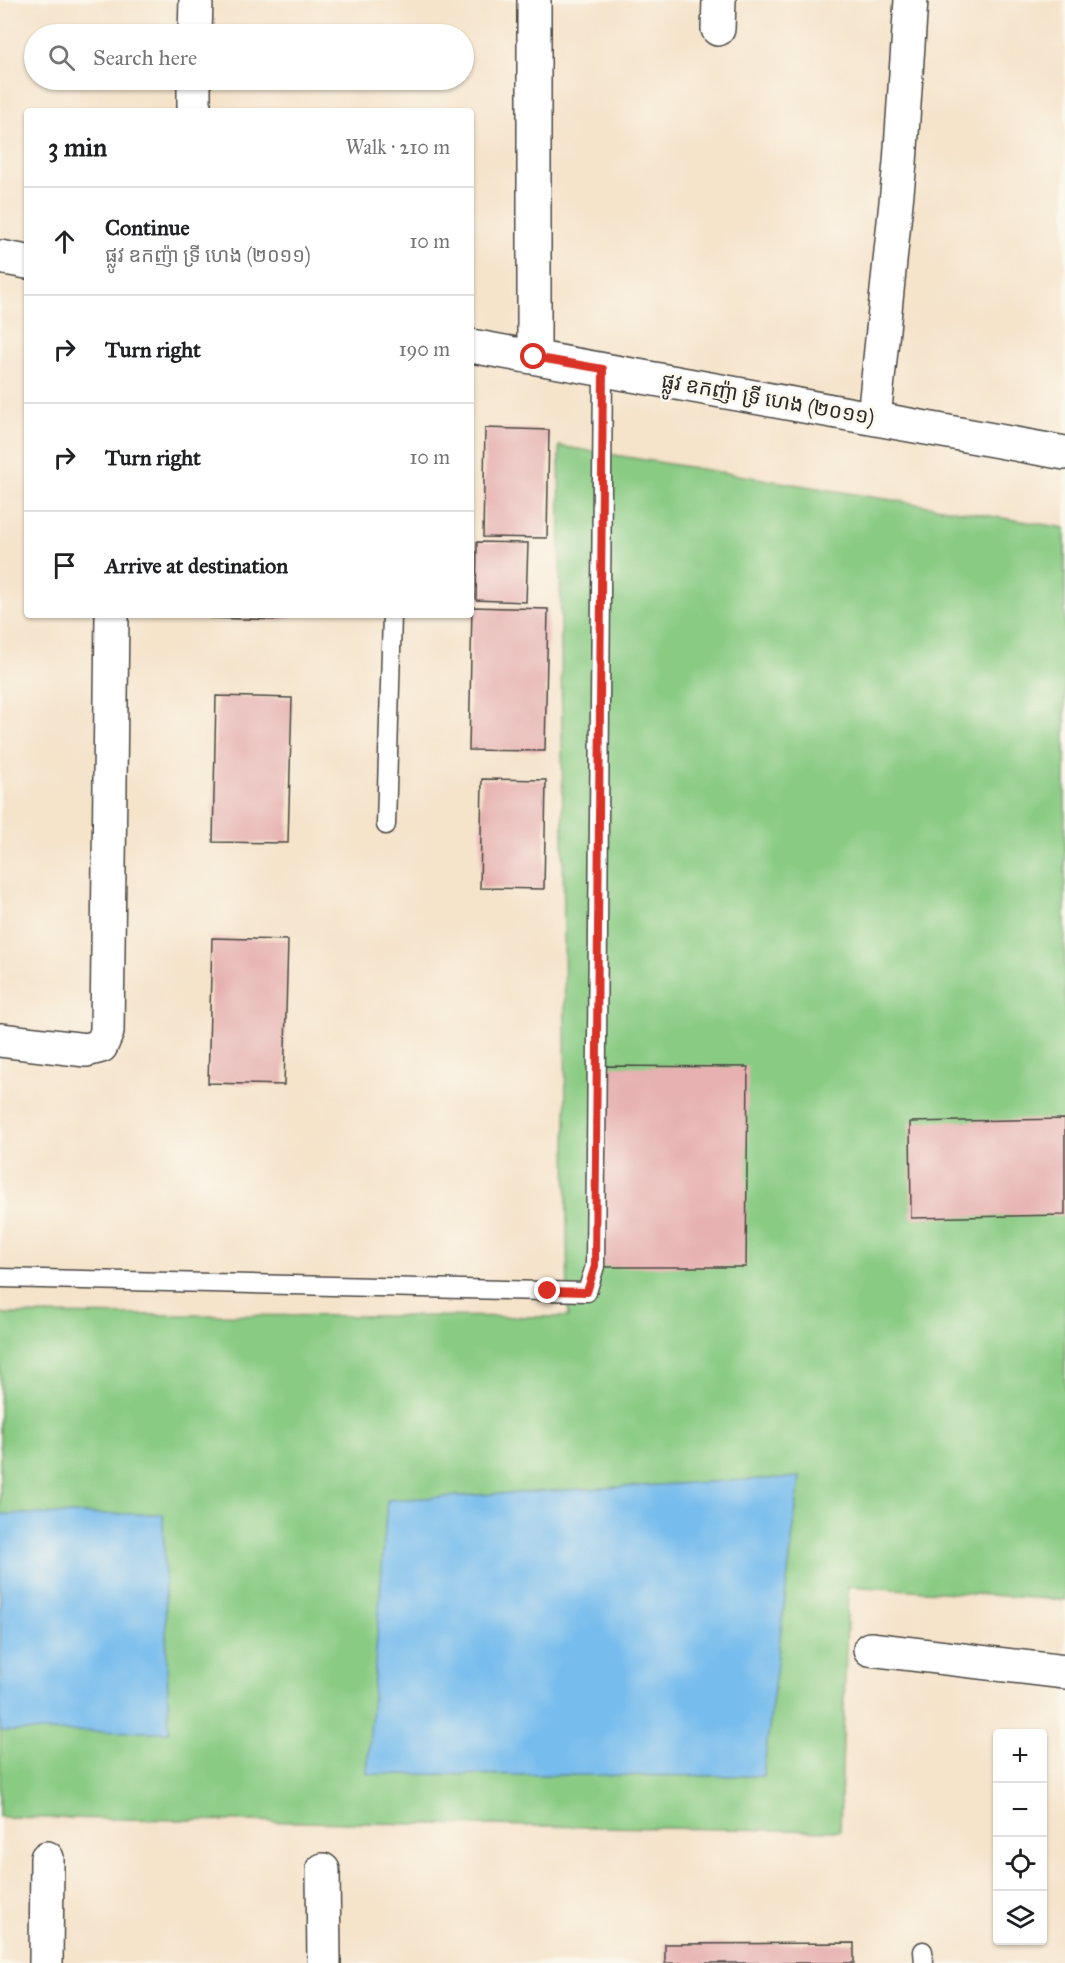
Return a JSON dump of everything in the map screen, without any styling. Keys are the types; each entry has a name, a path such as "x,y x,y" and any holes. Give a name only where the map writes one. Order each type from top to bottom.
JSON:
{"street":[{"path":"195,24 196,0"},
{"path":"534,0 534,357"},
{"path":"874,418 900,163 911,0"},
{"path":"194,90 194,108"},
{"path":"0,256 24,261"},
{"name":"ផ្លូវ ឧកញ៉ា ទ្រី ហេង (២០១១)","path":"474,347 1065,453"},
{"path":"0,1040 86,1050 101,1046 107,1032 112,618"},
{"path":"870,1648 1065,1672"},
{"path":"46,1963 47,1858"},
{"path":"323,1870 324,1963"}],"lane":[{"path":"0,1278 587,1292 595,1266 603,369"},
{"path":"386,825 392,618"}],"green space":[{"path":"559,446 1065,528 1065,1600 848,1586 840,1831 0,1817 0,1314 568,1317"}],"water":[{"path":"800,1477 763,1776 367,1774 387,1500"},
{"path":"0,1514 163,1514 169,1732 0,1731"}],"building":[{"path":"485,428 549,430 547,538 483,537"},
{"path":"477,542 528,543 526,602 476,600"},
{"path":"474,607 548,609 545,751 469,750 472,618 474,618"},
{"path":"209,618 285,618 285,620"},
{"path":"216,696 292,698 288,843 213,842"},
{"path":"482,779 546,780 544,889 480,888"},
{"path":"212,938 288,940 284,1085 208,1083"},
{"path":"603,1066 748,1067 746,1267 601,1267"},
{"path":"1065,1119 1065,1215 911,1218 910,1122"},
{"path":"854,1943 854,1963 665,1963 665,1944"}],"route":[{"path":"534,357 603,369 604,422 595,1266 587,1292 548,1291"}]}
